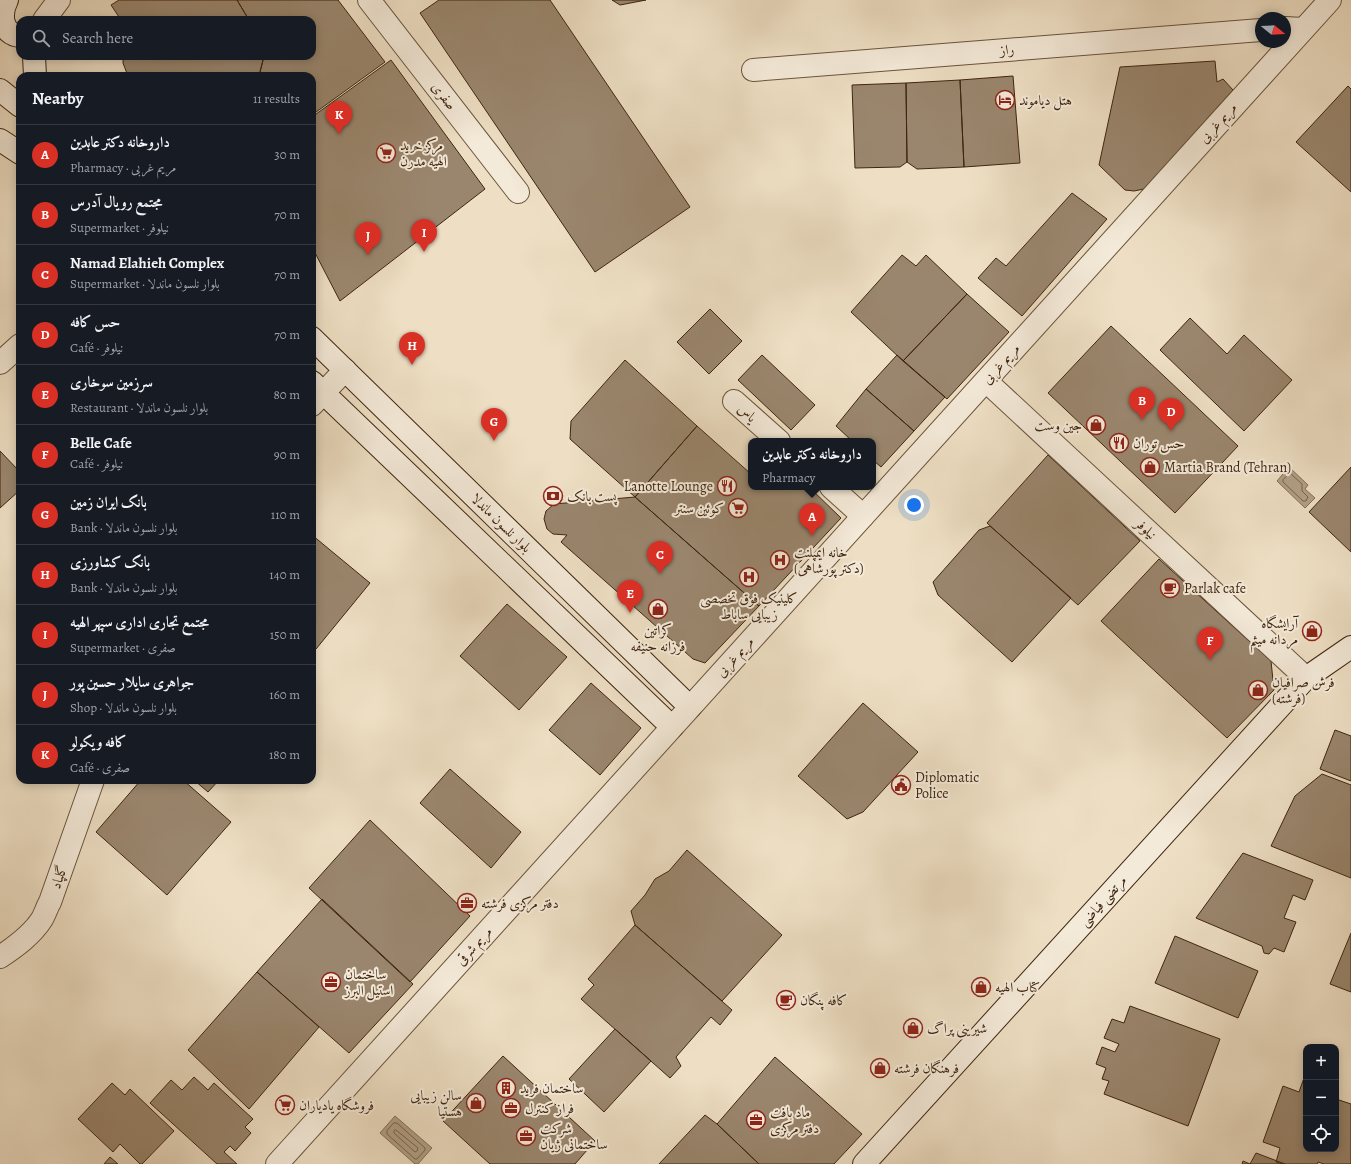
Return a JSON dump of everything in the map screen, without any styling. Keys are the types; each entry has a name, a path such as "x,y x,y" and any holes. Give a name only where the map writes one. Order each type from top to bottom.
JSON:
{"street":[{"path":"7,0 2,7 3,24 10,32 16,34"},
{"path":"47,16 59,0"},
{"name":"صفری","path":"369,0 518,192"},
{"name":"مریم غربی","path":"672,727 986,381 1294,29 1330,0"},
{"name":"راز","path":"753,70 1255,30"},
{"path":"34,60 35,72"},
{"path":"0,90 16,103"},
{"path":"0,140 16,150"},
{"name":"بلوار نلسون ماندلا","path":"316,342 690,708"},
{"path":"0,363 16,349"},
{"path":"316,393 345,370"},
{"name":"نیلوفر","path":"986,381 1306,678"},
{"name":"بلوار نلسون ماندلا","path":"316,393 672,727"},
{"name":"یاس","path":"734,401 776,438"},
{"path":"833,490 863,516"},
{"name":"مرتضی فیاضی","path":"864,1164 1306,678 1351,647"},
{"name":"مریم شرقی","path":"284,1161 672,727"},
{"name":"گلپاد","path":"0,957 11,950 30,933 42,919 50,902 92,784"}],"water":[{"path":"1289,467 1308,485 1305,489 1315,498 1305,508 1277,481"},
{"path":"395,1116 432,1148 418,1164 415,1164 380,1133"}],"building":[{"path":"119,0 237,0 247,16 118,16 111,5"},
{"path":"237,0 338,0 385,62 316,112 316,72 260,72 263,60 316,60 316,16 247,16"},
{"path":"439,0 550,0 690,207 595,272 420,13"},
{"path":"612,0 646,0 620,5"},
{"path":"123,60 263,60 260,72 126,72"},
{"name":"مرکز خرید الهیه مدرن","path":"391,60 485,189 340,301 316,255 316,114"},
{"path":"1215,61 1217,82 1223,79 1233,90 1144,189 1134,191 1125,190 1099,165 1120,67"},
{"path":"1013,76 1020,163 964,167 960,80"},
{"path":"960,80 964,167 917,169 907,162 906,83"},
{"path":"906,83 907,162 900,167 855,168 852,85"},
{"path":"1348,86 1351,89 1351,192 1296,142"},
{"path":"1072,193 1107,219 1022,316 978,278 996,258 1006,266"},
{"path":"902,255 916,266 926,255 967,294 903,361 851,312"},
{"path":"967,294 1009,332 947,399 903,361"},
{"path":"710,309 742,341 709,374 677,342"},
{"path":"1190,318 1227,354 1244,335 1292,380 1244,431 1160,350"},
{"path":"1111,326 1238,446 1175,513 1048,393"},
{"path":"762,355 815,405 791,430 738,380"},
{"path":"897,355 945,397 914,431 866,389"},
{"path":"625,360 697,426 635,497 570,439 571,421"},
{"path":"866,389 914,431 881,467 876,463 876,438 849,438 836,426"},
{"name":"کوئین سنتر","path":"697,426 748,471 748,490 812,490 841,518 759,606 635,497"},
{"path":"0,451 16,468 16,494 0,508"},
{"path":"1048,455 1140,541 1078,605 987,523"},
{"path":"1351,467 1351,552 1309,512"},
{"path":"635,497 759,606 705,663 693,659 561,542 567,535 553,534 547,529 544,519 546,511 554,504"},
{"path":"990,526 1071,598 1012,662 938,595 933,582 979,530"},
{"path":"316,538 370,583 316,649"},
{"path":"1159,559 1271,661 1274,690 1227,738 1101,621"},
{"path":"507,604 567,657 519,710 460,656"},
{"path":"591,683 641,728 600,775 549,730"},
{"path":"863,703 918,752 863,812 847,819 798,776"},
{"path":"1335,730 1351,736 1351,781 1320,769"},
{"path":"450,769 521,832 491,868 420,803"},
{"path":"1322,774 1351,785 1351,878 1271,846 1295,796"},
{"path":"138,784 188,784 231,822 167,895 96,832"},
{"path":"199,784 215,784 208,792"},
{"path":"370,820 470,916 410,982 309,888"},
{"path":"687,850 782,935 722,1001 635,925 631,911 645,895 655,879 669,871"},
{"path":"1243,853 1313,880 1305,900 1293,895 1284,918 1296,922 1284,952 1274,948 1269,954 1264,953 1262,946 1196,918"},
{"path":"322,899 413,984 349,1053 257,972"},
{"path":"635,925 732,1010 720,1025 711,1017 676,1057 681,1066 670,1078 581,999 594,985 588,979"},
{"path":"1351,933 1351,992 1330,984"},
{"path":"1175,936 1258,971 1238,1018 1155,983"},
{"path":"257,972 319,1027 249,1109 188,1050"},
{"path":"1130,1006 1220,1039 1188,1126 1104,1094 1109,1081 1102,1079 1106,1068 1096,1064 1102,1047 1115,1052 1119,1044 1104,1038 1112,1019 1124,1023"},
{"path":"615,1029 651,1061 604,1112 569,1079"},
{"name":"ساختمان فرید","path":"503,1056 595,1141 575,1164 490,1164 443,1121"},
{"path":"775,1057 862,1134 834,1164 759,1164 717,1124"},
{"path":"194,1077 208,1090 214,1083 253,1119 245,1127 251,1133 235,1151 230,1146 224,1152 237,1164 217,1164 150,1103 171,1080 182,1090"},
{"path":"1303,1081 1303,1152 1339,1152 1339,1100 1351,1104 1351,1164 1324,1164 1318,1162 1317,1164 1283,1164 1276,1162 1280,1148 1263,1142 1283,1086 1299,1092"},
{"path":"112,1083 125,1095 130,1089 174,1131 142,1164 140,1164 120,1144 113,1152 78,1119"},
{"path":"705,1115 717,1124 759,1164 659,1164"},
{"path":"1256,1153 1285,1164 1250,1164"},
{"path":"110,1157 118,1164 104,1164"},
{"path":"1243,1161 1250,1164 1242,1164"}],"place":[{"name":"هتل دیاموند","path":"1005,100"},
{"name":"کافه ویکولو","path":"339,134"},
{"name":"مرکز خرید الهیه مدرن","path":"386,153"},
{"name":"مجتمع تجاری اداری سپهر الهیه","path":"424,252"},
{"name":"جواهری سایلار حسین پور","path":"368,255"},
{"name":"بانک کشاورزی","path":"412,365"},
{"name":"مجتمع رویال آدرس","path":"1142,420"},
{"name":"جین وست","path":"1096,425"},
{"name":"حس کافه","path":"1171,431"},
{"name":"بانک ایران زمین","path":"494,441"},
{"name":"حس توران","path":"1119,443"},
{"name":"Martia Brand (Tehran)","path":"1150,467"},
{"name":"Lanotte Lounge","path":"727,486"},
{"name":"پست بانک","path":"553,496"},
{"name":"کوئین سنتر","path":"738,508"},
{"name":"داروخانه دکتر عابدین","path":"812,536"},
{"name":"خانه ایمپلنت (دکتر پورشاهی)","path":"780,560"},
{"name":"Namad Elahieh Complex","path":"660,574"},
{"name":"کلینیک فوق تخصصی زیبایی ساباط","path":"749,577"},
{"name":"Parlak cafe","path":"1170,588"},
{"name":"کراتین فرزانه حنیفه","path":"658,609"},
{"name":"سرزمین سوخاری","path":"630,613"},
{"name":"آرایشگاه مردانه میثم","path":"1312,631"},
{"name":"Belle Cafe","path":"1210,660"},
{"name":"فرش صرافیان (فرشته)","path":"1258,690"},
{"name":"Diplomatic Police","path":"901,785"},
{"name":"دفتر مرکزی فرشته","path":"467,903"},
{"name":"ساختمان استیل البرز","path":"331,982"},
{"name":"کتاب الهیه","path":"981,987"},
{"name":"کافه پنگان","path":"786,1000"},
{"name":"شیرینی پراگ","path":"913,1028"},
{"name":"فرهنگان فرشته","path":"880,1068"},
{"name":"ساختمان فرید","path":"506,1088"},
{"name":"سالن زیبایی هستیا","path":"476,1103"},
{"name":"فروشگاه یادیاران","path":"285,1105"},
{"name":"فراز کنترل","path":"511,1108"},
{"name":"ماد بافت دفتر مرکزی","path":"756,1120"},
{"name":"شرکت ساختمانی ژیان","path":"526,1136"}]}
